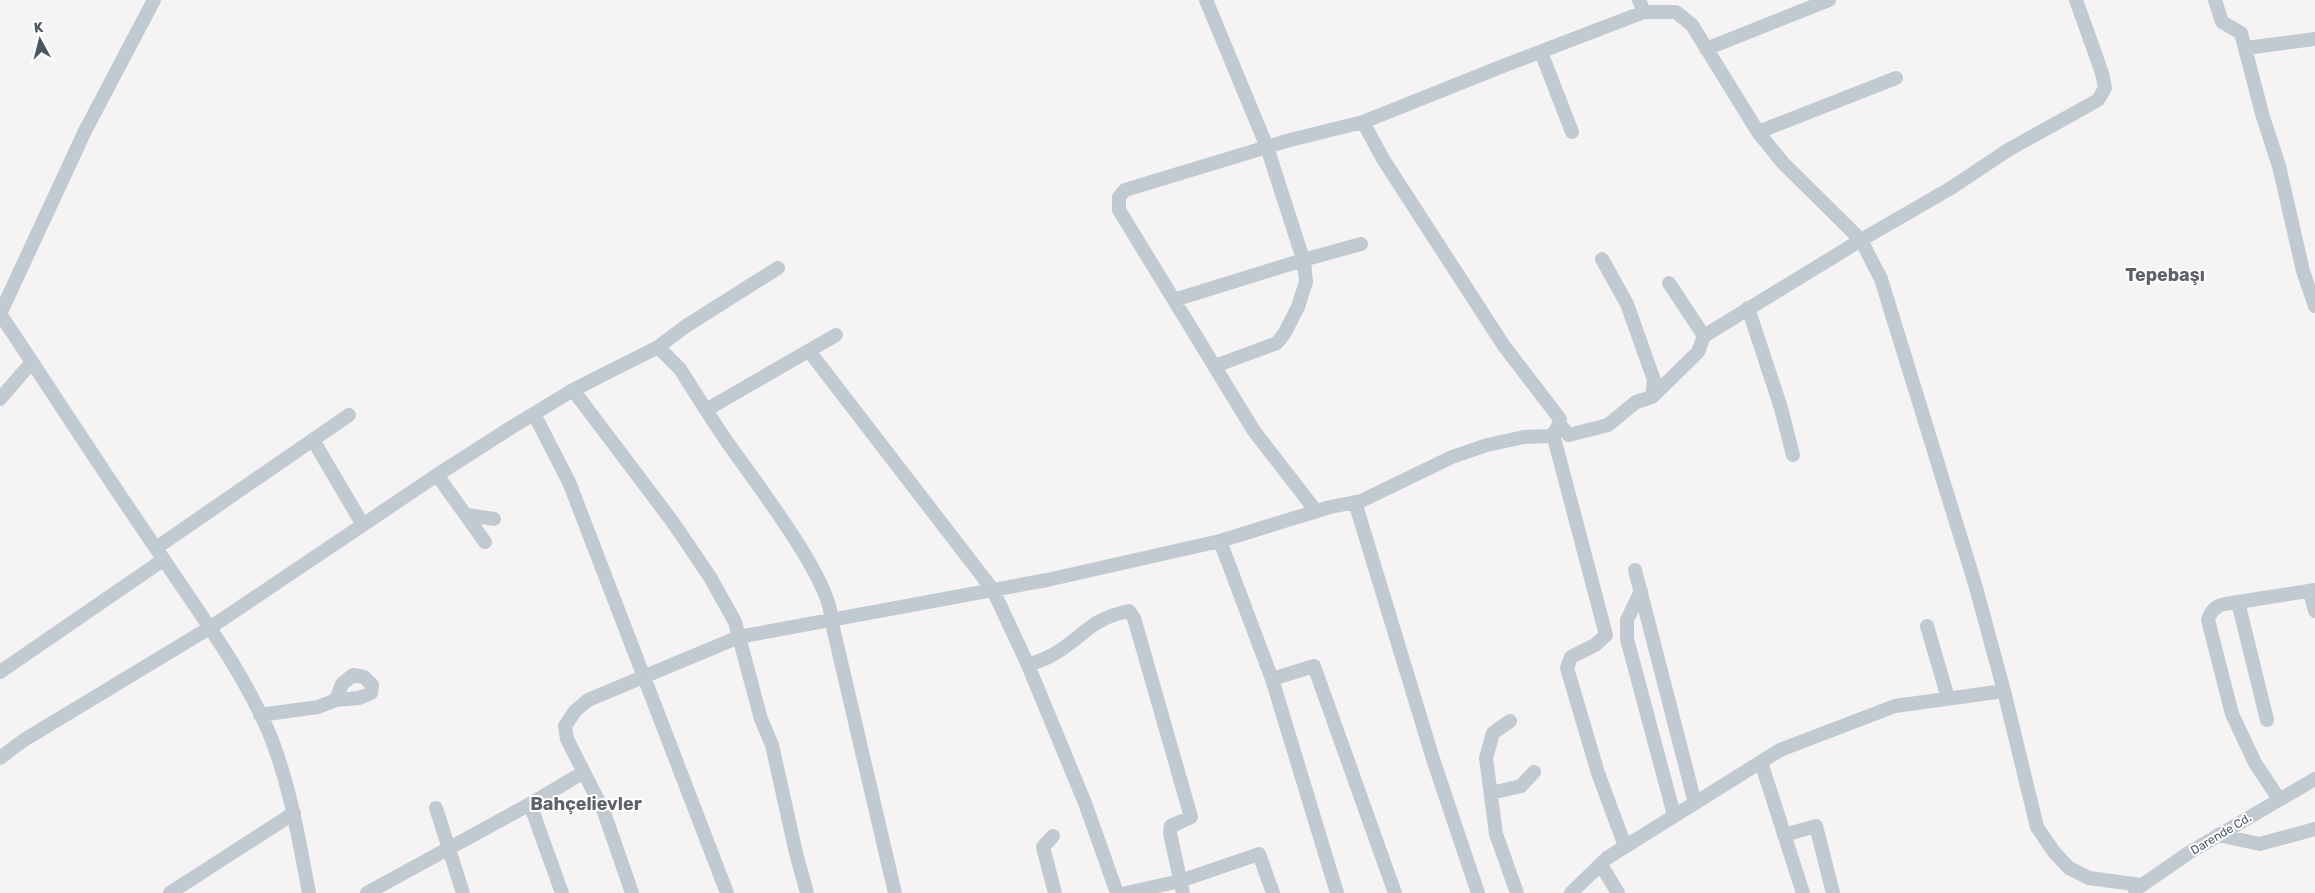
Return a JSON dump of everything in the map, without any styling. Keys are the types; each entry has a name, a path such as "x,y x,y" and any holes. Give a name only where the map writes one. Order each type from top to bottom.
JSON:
{"street":[{"path":"154,0 85,131 0,314 211,627 244,683 270,736 294,813 309,893"},
{"path":"1206,0 1267,147 1303,260 1306,282 1298,307 1284,334 1277,343 1215,366"},
{"path":"1706,49 1829,0"},
{"path":"632,893 604,812 572,752 565,726 575,711 588,700 739,637 1047,580 1220,542 1316,511 1356,502 1452,457 1507,440 1556,429 1569,434 1608,425 1636,402 1652,397 1698,352 1704,336 1861,240 1951,188 2008,150 2098,100 2105,88 2102,73 2076,0"},
{"path":"2215,0 2222,22 2241,33 2246,48 2263,117 2279,166 2304,271 2315,306"},
{"path":"1316,511 1254,431 1119,210 1119,198 1125,190 1267,147 1363,122 1541,52 1641,6 1676,12 1692,24 1758,132 1783,163 1861,240 1881,279 1975,584 2004,691 2036,827 2054,852 2069,868 2089,878 2136,889"},
{"path":"2246,48 2315,39"},
{"path":"1541,52 1572,132"},
{"path":"1758,132 1896,78"},
{"path":"1363,122 1383,159 1504,346 1560,419 1556,429 1606,635 1595,646 1571,657 1567,668 1598,773 1625,846"},
{"path":"1174,300 1361,244"},
{"path":"1602,259 1630,312 1654,380 1652,397"},
{"path":"0,758 24,740 211,627 436,475 573,390 658,347 686,326 778,268"},
{"path":"1669,283 1704,336"},
{"path":"1748,308 1781,408 1793,455"},
{"path":"706,410 836,335"},
{"path":"658,347 680,369 796,541 816,575 832,611 832,619 895,893"},
{"path":"809,351 993,590 1028,665 1086,803 1117,893"},
{"path":"0,399 32,362"},
{"path":"573,390 672,521 710,577 736,622 760,719 772,746 807,893"},
{"path":"534,414 569,482 727,893"},
{"path":"0,672 349,415"},
{"path":"314,440 363,525"},
{"path":"436,475 467,515 484,542"},
{"path":"1356,502 1430,750 1478,893"},
{"path":"467,515 494,519"},
{"path":"1220,542 1272,679 1337,893"},
{"path":"1635,570 1695,803"},
{"path":"1641,591 1627,620 1627,639 1674,816"},
{"path":"2279,800 2255,763 2232,714 2208,620 2211,611 2217,605 2265,596 2312,591 2315,611"},
{"path":"2238,602 2268,720"},
{"path":"1028,665 1055,654 1082,632 1105,618 1129,611 1134,618 1191,817 1171,826 1170,833 1181,887"},
{"path":"1927,626 1948,698"},
{"path":"1272,679 1314,666 1395,893"},
{"path":"1571,893 1625,846 1780,750 1896,706 2004,691"},
{"path":"260,715 318,707 336,700"},
{"path":"1510,721 1493,733 1488,745 1486,758 1496,834 1517,893"},
{"path":"1761,762 1803,893"},
{"path":"367,893 530,804 584,772"},
{"path":"1491,793 1521,786 1534,772"},
{"name":"Darende Cd.","path":"2136,889 2218,835 2315,779"},
{"path":"530,804 562,893"},
{"path":"436,808 463,893"},
{"path":"170,893 294,813"},
{"path":"1784,835 1816,826 1833,893"},
{"path":"2218,835 2260,844 2315,829"},
{"path":"1053,836 1042,847 1056,893"},
{"path":"1126,893 1181,887 1259,854 1274,893"},
{"path":"1601,865 1618,893"}],"district":[{"name":"Tepebaşı","path":"2165,275"},
{"name":"Bahçelievler","path":"586,804"}]}
